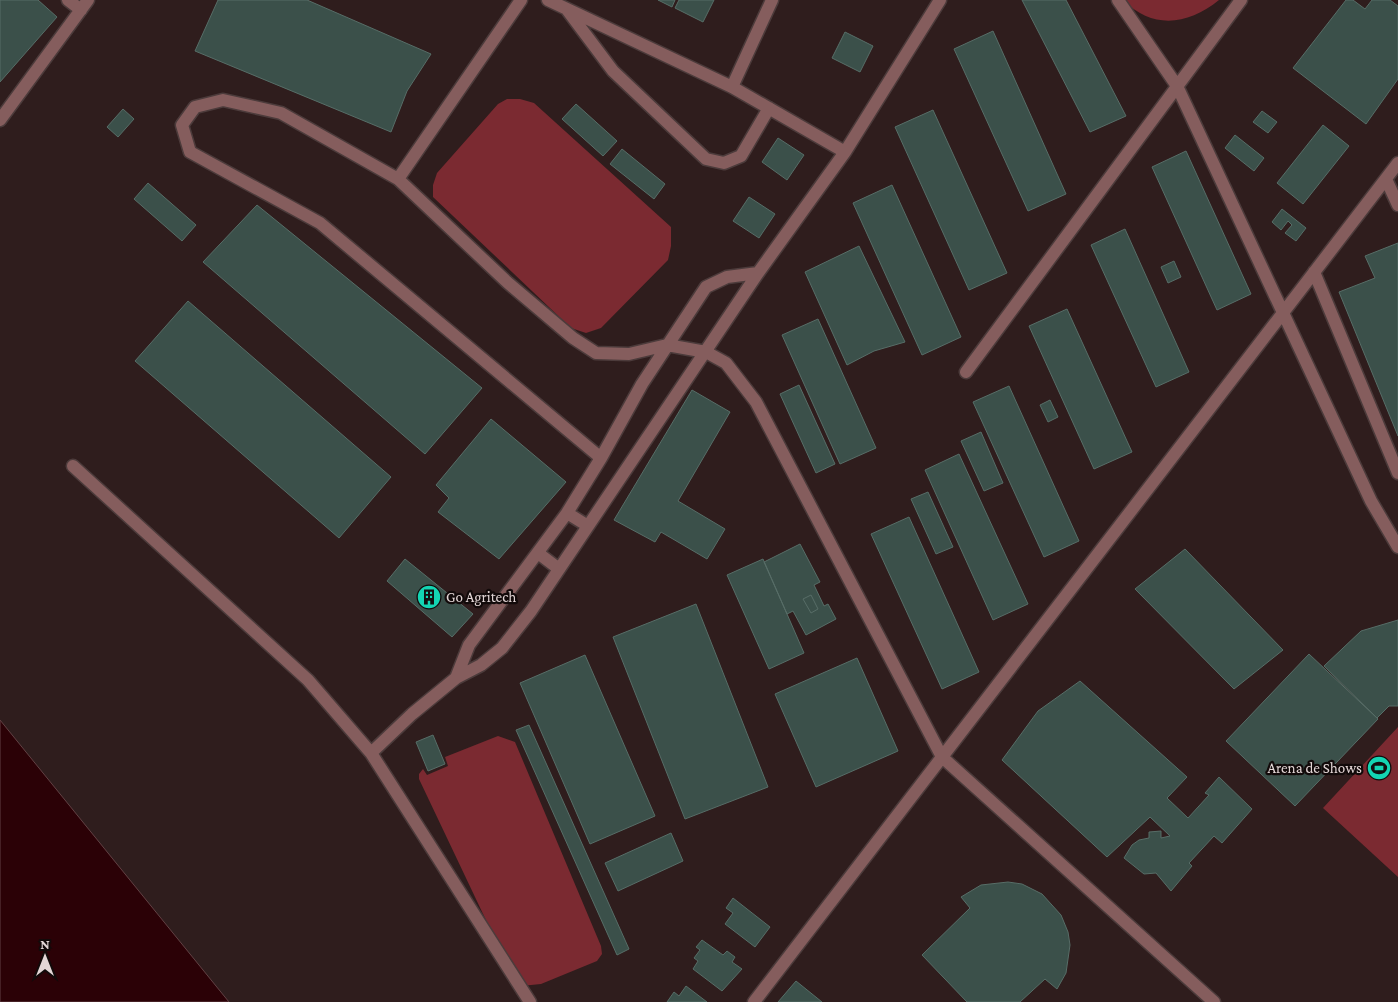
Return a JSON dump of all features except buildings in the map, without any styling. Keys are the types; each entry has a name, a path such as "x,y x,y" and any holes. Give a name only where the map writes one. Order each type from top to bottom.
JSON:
{"street":[{"path":"0,120 85,5 68,0"},
{"path":"398,179 521,0"},
{"path":"548,0 732,87 844,152"},
{"path":"732,87 772,0"},
{"path":"1118,0 1178,86 1371,501 1398,547"},
{"path":"966,372 1241,0"},
{"path":"371,752 412,714 456,678 481,665 502,648 531,611 758,273 844,152 934,2"},
{"path":"566,8 613,71 706,159 724,163 741,156 769,108"},
{"path":"602,458 320,223 190,152 182,126 195,107 223,100 281,113 398,179 507,282 574,338 596,352 629,354 667,345 706,352 726,363 756,402 942,757 1214,1002"},
{"path":"754,1002 1398,163"},
{"path":"1386,179 1398,205"},
{"path":"1314,272 1398,473"},
{"path":"456,678 469,645 567,513 602,458 642,384 706,287 728,278 758,273"},
{"path":"73,466 308,680 371,752 530,1002"},
{"path":"567,513 588,526"},
{"path":"538,553 559,569"}],"shaded area":[{"path":"1123,0 1219,0 1195,15 1171,21 1158,20 1146,16 1134,10"},
{"path":"507,99 520,99 534,103 671,227 671,246 668,260 601,328 586,333 571,328 433,197 433,185 437,173 498,104"},
{"path":"0,720 229,1002 0,1002"},
{"name":"Arena de Shows","path":"1398,727 1398,877 1323,808"},
{"path":"498,736 515,742 601,946 602,954 597,961 541,984 521,986 512,975 419,779 419,774 423,769 427,775 448,766 445,757"}],"place":[{"name":"Go Agritech","path":"429,597"},
{"name":"Arena de Shows","path":"1379,768"}]}
